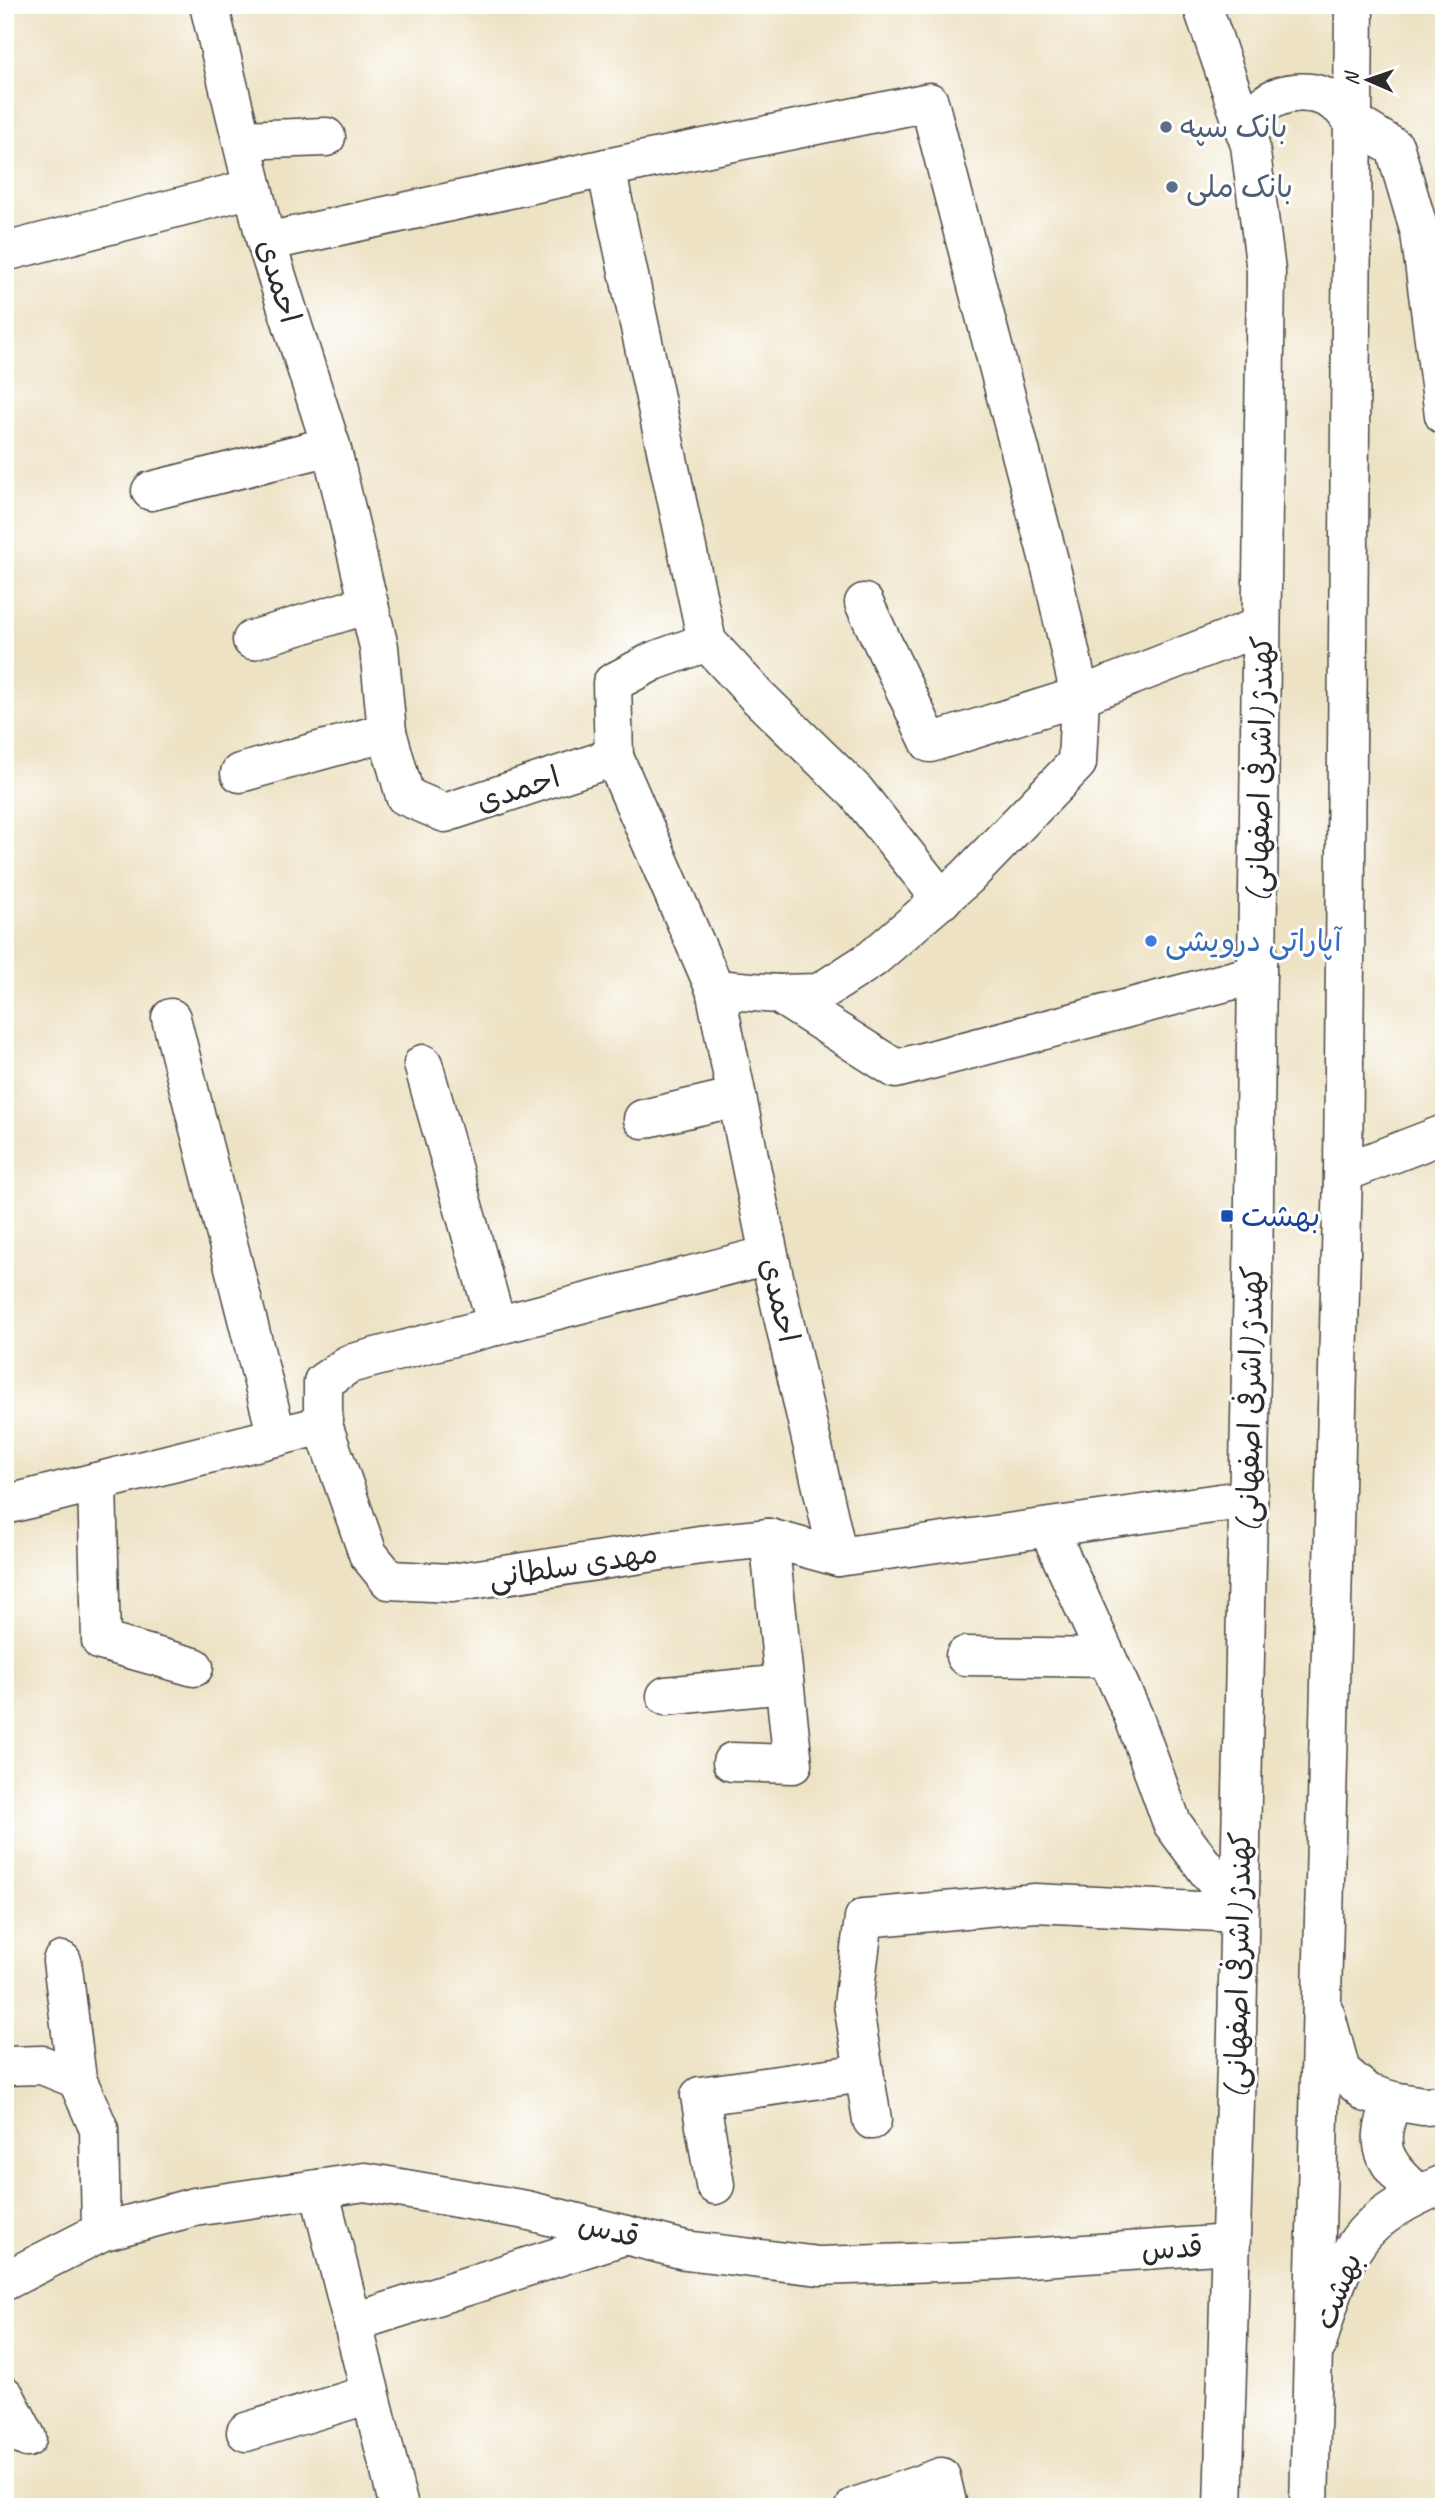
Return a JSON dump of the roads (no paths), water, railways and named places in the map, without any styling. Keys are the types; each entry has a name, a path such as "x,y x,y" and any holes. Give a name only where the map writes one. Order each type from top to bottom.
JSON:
{"street":[{"name":"احمدی","path":"209,5 266,242 331,446 379,647 387,732 405,796 444,813 614,757 715,989 769,1255 838,1558"},
{"name":"کهندژ (اشرفی اصفهانی)","path":"1202,5 1250,145 1266,271 1248,1499 1223,2507"},
{"path":"1309,2507 1343,1173 1354,5"},
{"path":"1244,129 1257,111 1275,98 1297,92 1318,95 1339,105 1353,122 1395,148 1420,233 1444,415"},
{"path":"266,242 606,167 929,102 1053,576 1080,696 1077,763 942,900 872,959 819,993 778,994 715,989"},
{"path":"242,140 326,137"},
{"path":"606,167 707,642 757,696 856,792 942,900"},
{"path":"5,252 253,188"},
{"path":"151,491 331,446"},
{"path":"864,603 930,743 1080,696 1261,626"},
{"path":"253,640 369,604"},
{"path":"614,757 612,683 654,661 707,642"},
{"path":"240,774 387,732"},
{"path":"778,994 896,1069 1257,974"},
{"path":"171,1018 276,1437"},
{"path":"423,1065 497,1326"},
{"path":"643,1119 737,1097"},
{"path":"1343,1173 1444,1134"},
{"path":"5,1505 323,1425 324,1382 349,1364 769,1255"},
{"name":"مهدی سلطانی","path":"323,1425 368,1554 389,1580 452,1583 700,1545 769,1538 838,1558 1248,1499"},
{"path":"97,1482 101,1641 194,1667"},
{"path":"1048,1528 1133,1715 1172,1824 1239,1913"},
{"path":"732,1762 793,1765 769,1538"},
{"path":"965,1656 1107,1658"},
{"path":"666,1696 785,1684"},
{"path":"872,2120 853,2004 864,1918 1035,1903 1239,1913"},
{"path":"62,1961 77,2079 99,2129 101,2232"},
{"path":"1322,1993 1328,2029 1341,2071 1367,2093 1423,2106 1444,2105"},
{"path":"5,2066 43,2064 77,2079"},
{"path":"715,2185 700,2096 864,2073"},
{"path":"1393,2101 1382,2134 1384,2155 1394,2171 1431,2190"},
{"name":"قدس","path":"5,2281 101,2232 194,2207 365,2182 526,2210 685,2250 819,2266 999,2260 1230,2245"},
{"path":"318,2189 399,2507"},
{"name":"بهشت","path":"1312,2360 1344,2267 1360,2239 1385,2216 1431,2190"},
{"path":"352,2323 626,2235"},
{"path":"246,2432 370,2394"},
{"path":"5,2396 27,2438"},
{"path":"856,2507 941,2477 948,2507"}],"place":[{"name":"بانک سپه","path":"1166,127"},
{"name":"بانک ملی","path":"1172,187"},
{"name":"آپاراتی درویشی","path":"1151,941"},
{"name":"بهشت","path":"1227,1216"}]}
